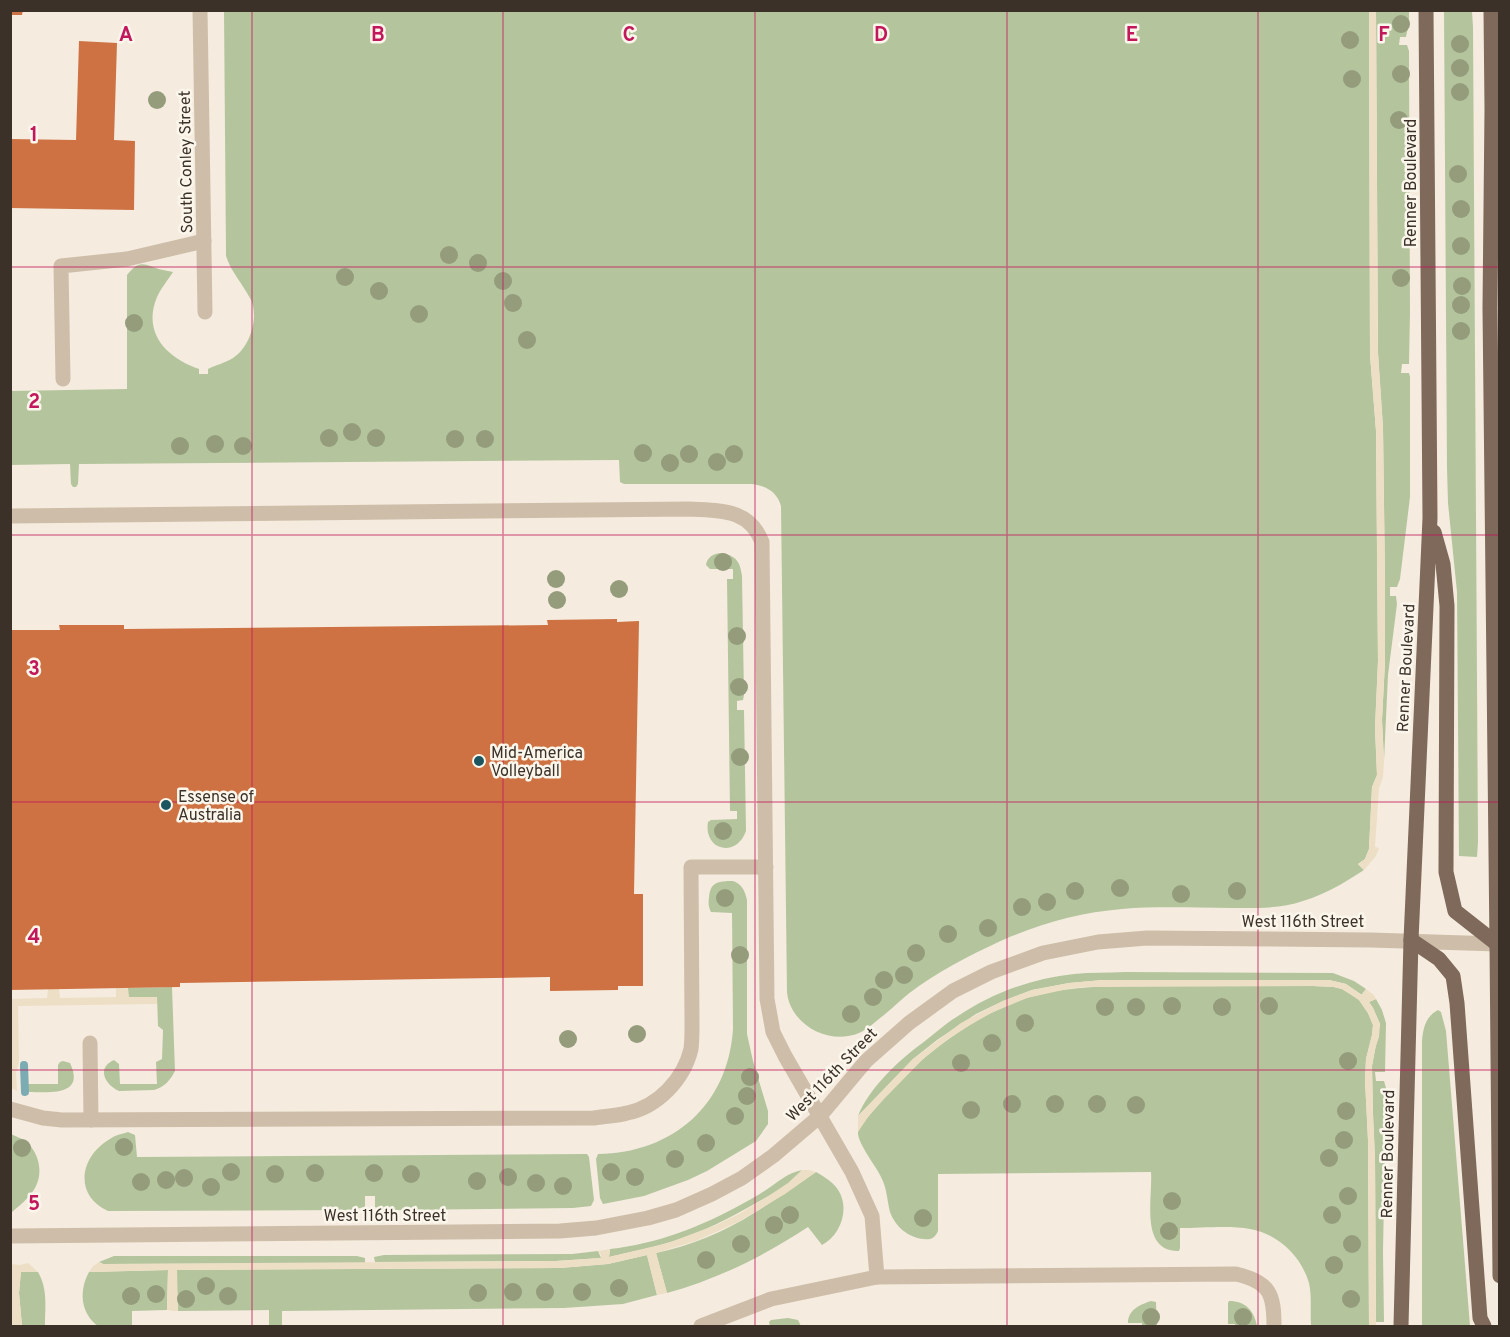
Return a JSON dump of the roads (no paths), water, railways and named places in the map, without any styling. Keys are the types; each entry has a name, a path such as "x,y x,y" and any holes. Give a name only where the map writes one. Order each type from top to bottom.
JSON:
{"main road":[{"name":"Renner Boulevard","path":"1401,1326 1411,940 1430,518 1426,10"},
{"path":"1491,10 1496,109 1500,1276"},
{"path":"1430,518 1443,564 1447,606 1446,872 1455,911 1499,944"},
{"path":"1411,940 1439,959 1453,976 1457,1003 1480,1318 1484,1326"}],"street":[{"name":"South Conley Street","path":"200,10 205,312"},
{"path":"63,379 61,266 127,259 204,241"},
{"path":"10,516 689,509 724,511 746,519 759,534 762,542 767,999 774,1032 785,1056 852,1172 872,1216 877,1276"},
{"path":"10,1109 43,1118 62,1120 594,1118 629,1113 649,1106 666,1092 679,1078 691,1048 691,867 766,867"},
{"name":"West 116th Street","path":"10,1236 548,1232 596,1228 648,1218 676,1210 742,1178 774,1156 820,1116 866,1060 918,1016 953,991 991,972 1043,953 1098,942 1147,938 1411,940 1499,944"},
{"path":"90,1042 91,1120"},
{"path":"701,1326 771,1299 877,1276 1236,1274 1252,1278 1263,1285 1270,1294 1274,1308 1274,1326"}],"waterway":[{"path":"24,1065 25,1092"}],"place":[{"name":"Mid-America Volleyball","path":"479,761"},
{"name":"Essense of Australia","path":"166,805"}]}
